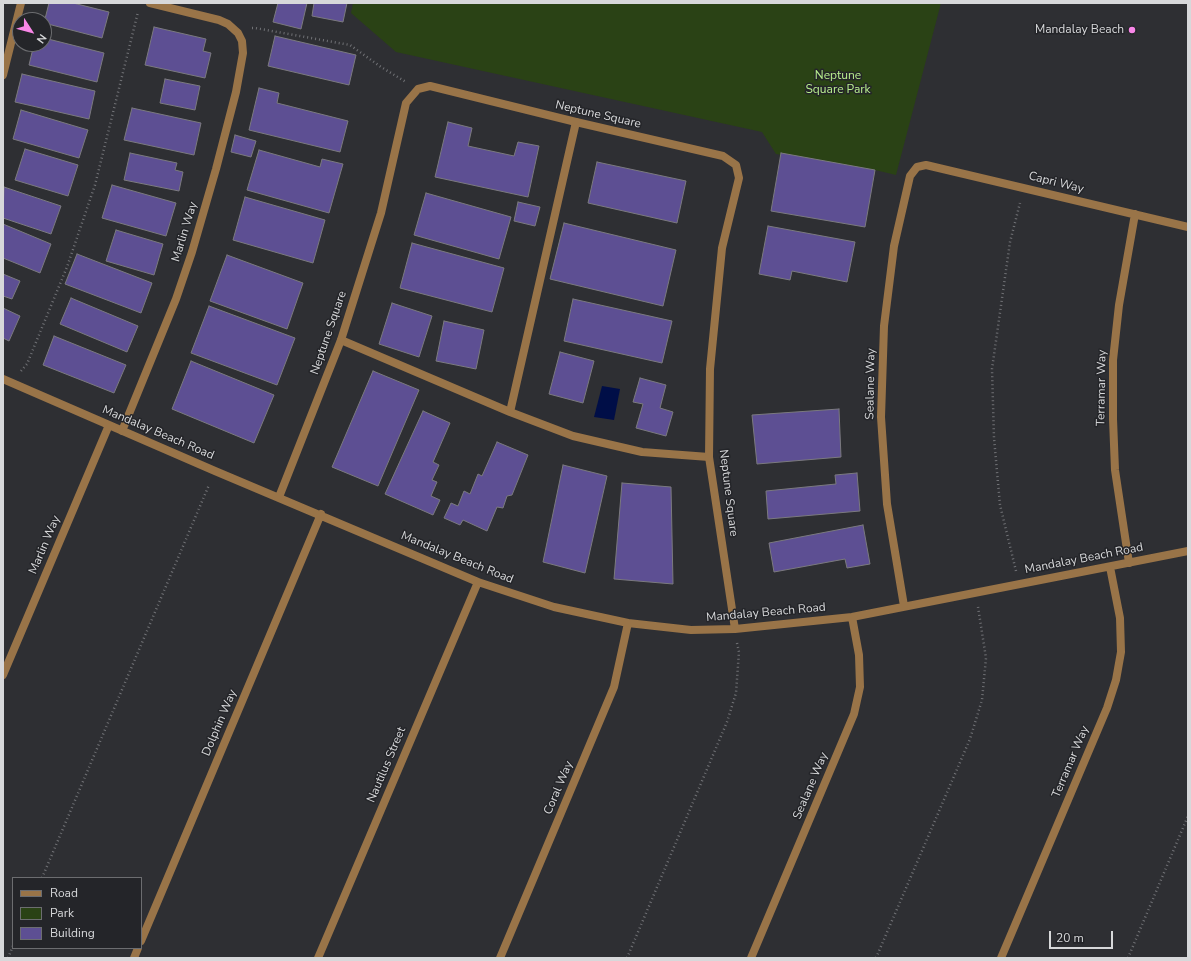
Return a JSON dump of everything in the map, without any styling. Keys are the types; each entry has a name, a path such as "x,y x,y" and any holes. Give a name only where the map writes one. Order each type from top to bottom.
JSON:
{"street":[{"path":"3,75 21,3"},
{"path":"150,3 219,20 238,32"},
{"name":"Marlin Way","path":"122,431 176,299 192,252 236,92 243,53 242,41 238,32"},
{"name":"Neptune Square","path":"279,498 341,340 380,213 406,103 418,89 430,86 723,156 736,165 739,178 722,248 710,368 710,457 735,629"},
{"path":"510,412 576,122"},
{"name":"Capri Way","path":"917,166 926,166 1025,188 1188,227"},
{"name":"Sealane Way","path":"904,606 887,504 881,417 884,326 894,246 910,176 917,166"},
{"name":"Terramar Way","path":"1129,563 1115,470 1113,360 1119,305 1135,214"},
{"path":"341,340 510,412 573,436 642,452 710,457"},
{"name":"Mandalay Beach Road","path":"6,380 215,471 321,514 478,582 554,607 628,623 691,630 735,629 852,617 1188,551"},
{"name":"Marlin Way","path":"3,675 109,425"},
{"name":"Dolphin Way","path":"142,939 321,514"},
{"name":"Terramar Way","path":"1001,958 1107,708 1116,680 1121,652 1120,618 1110,567"},
{"name":"Nautilus Street","path":"318,958 478,582"},
{"name":"Sealane Way","path":"751,958 854,714 860,687 859,655 852,617"},
{"name":"Coral Way","path":"500,958 614,687 628,623"}],"path":[{"path":"6,380 27,364 67,267 94,185 138,11"},
{"path":"238,32 255,28 350,45 381,67 418,89"},
{"path":"1019,583 1000,505 994,438 992,369 1010,242 1025,188"},
{"path":"42,877 215,471"},
{"path":"876,958 970,739 982,700 986,658 975,594"},
{"path":"627,958 727,722 736,693 739,652 735,629"},
{"path":"1128,958 1188,816"},
{"path":"8,958 12,948"}],"green space":[{"name":"Neptune Square Park","path":"353,3 941,3 896,175 875,170 776,154 762,132 396,52 351,13"}],"shaded area":[{"path":"602,386 620,389 614,420 594,417"}],"building":[{"path":"49,3 73,3 109,12 102,38 52,25 52,12 47,12"},
{"path":"278,3 307,3 301,29 273,22"},
{"path":"314,3 347,3 343,22 312,16"},
{"path":"154,27 206,39 203,51 211,53 205,78 145,65"},
{"path":"275,36 356,55 349,85 268,66"},
{"path":"52,40 104,53 97,82 29,65 32,52 52,52"},
{"path":"22,74 95,91 89,119 15,102"},
{"path":"165,79 200,86 195,110 160,103"},
{"path":"259,88 279,93 277,103 348,121 340,152 249,130"},
{"path":"132,108 201,123 194,155 124,140"},
{"path":"21,110 88,130 79,158 13,139"},
{"path":"448,122 472,128 468,146 514,156 518,142 539,146 528,197 435,177"},
{"path":"235,135 256,141 251,157 231,152"},
{"path":"25,149 78,165 68,196 15,180"},
{"path":"259,150 320,167 322,159 343,164 329,213 247,190"},
{"path":"130,153 177,163 175,170 183,172 179,191 124,180"},
{"path":"781,153 875,170 865,227 771,211"},
{"path":"597,162 686,181 677,223 588,203"},
{"path":"112,185 176,203 166,236 102,218"},
{"path":"4,187 61,206 51,234 3,218"},
{"path":"426,193 511,217 499,259 414,235"},
{"path":"245,197 325,220 313,263 233,240"},
{"path":"518,202 540,207 535,226 514,221"},
{"path":"564,223 676,250 663,306 550,279"},
{"path":"3,224 51,244 40,273 3,258"},
{"path":"768,226 855,242 847,282 792,271 790,280 759,274"},
{"path":"116,230 163,244 154,275 106,261"},
{"path":"412,243 504,268 492,312 400,288"},
{"path":"77,254 152,283 141,313 65,284"},
{"path":"227,255 303,283 287,329 210,301"},
{"path":"3,274 20,281 12,299 3,296"},
{"path":"71,298 138,326 127,352 60,324"},
{"path":"573,299 672,321 662,363 564,341"},
{"path":"392,303 432,316 419,357 379,344"},
{"path":"209,306 295,338 277,385 191,353"},
{"path":"3,308 20,316 9,341 3,338"},
{"path":"444,321 484,330 476,369 436,361"},
{"path":"54,336 126,365 114,393 43,365"},
{"path":"560,352 594,361 583,403 549,394"},
{"path":"191,361 274,395 254,443 172,409"},
{"path":"373,371 419,390 378,486 332,467"},
{"path":"640,378 666,385 660,408 673,412 666,436 636,428 643,404 633,402"},
{"path":"839,409 841,457 757,464 752,415"},
{"path":"423,411 450,423 433,462 439,465 432,480 437,482 431,496 440,500 433,515 385,494"},
{"path":"497,442 528,455 512,495 507,496 503,508 497,507 487,531 463,520 460,525 444,518 451,503 458,506 464,491 470,494 478,474 482,476"},
{"path":"563,465 607,476 585,573 543,562"},
{"path":"857,473 860,511 768,519 766,491 836,484 835,475"},
{"path":"622,483 671,487 673,584 614,579"},
{"path":"863,525 870,564 847,568 845,559 774,572 769,543"}],"place":[{"name":"Mandalay Beach","path":"1132,30"}]}
